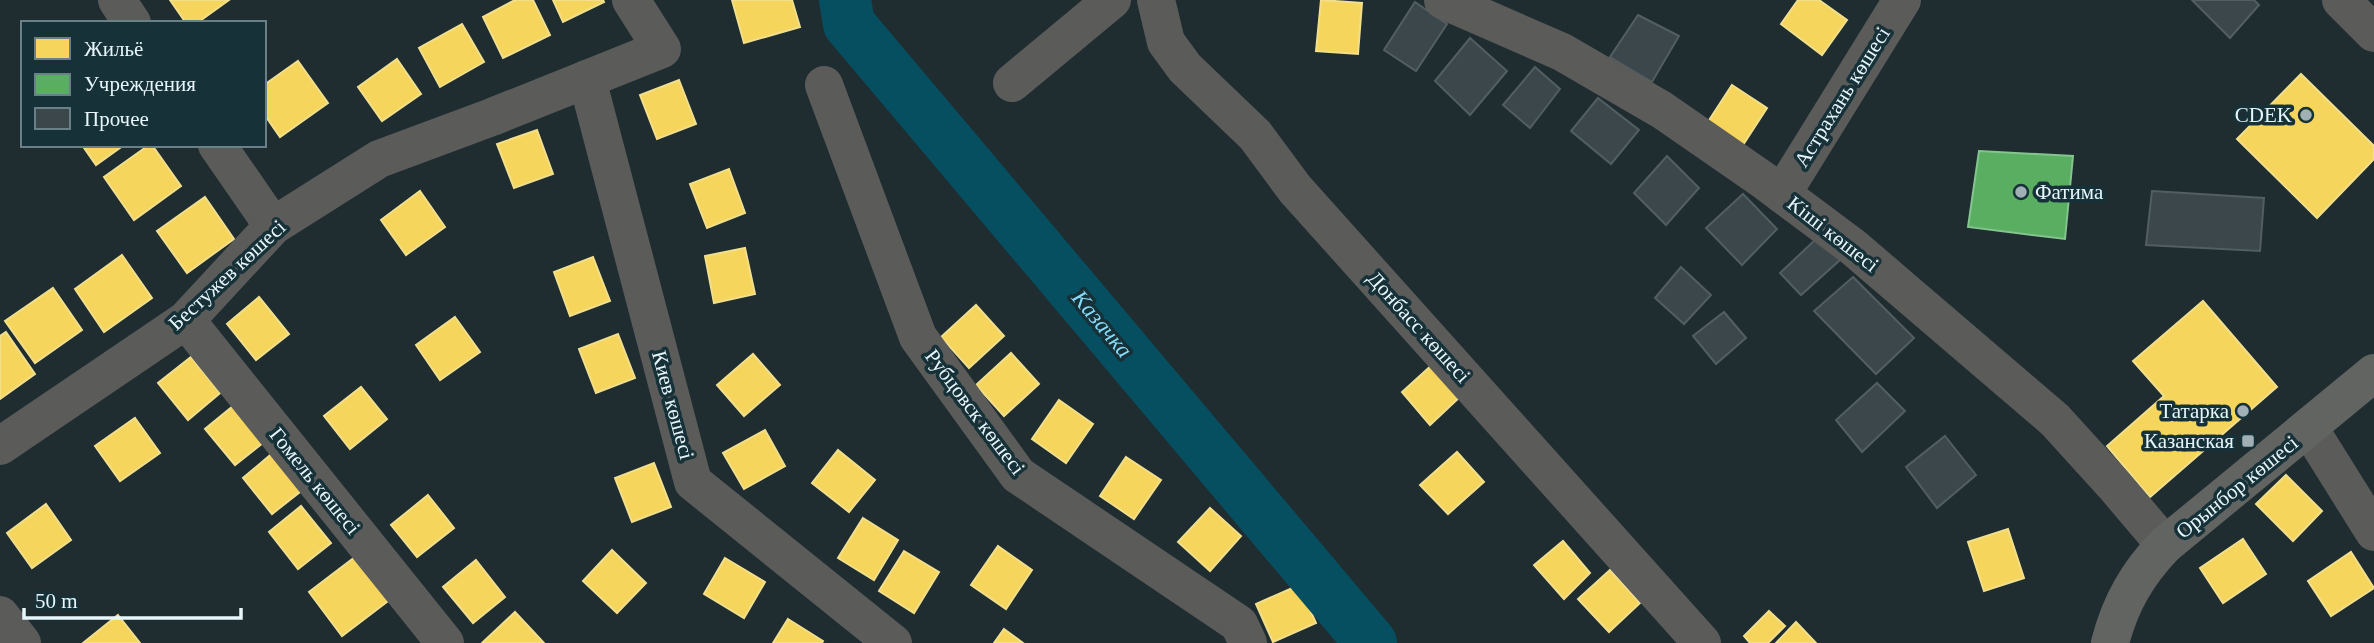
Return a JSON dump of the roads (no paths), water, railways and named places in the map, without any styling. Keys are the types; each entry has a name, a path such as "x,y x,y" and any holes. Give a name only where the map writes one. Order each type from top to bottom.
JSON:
{"main road":[{"name":"Орынбор көшесі","path":"2113,629 2132,586 2147,563 2165,545 2374,373"}],"street":[{"path":"117,0 131,21"},
{"name":"Бестужев көшесі","path":"0,446 186,320 273,226 379,159 663,49 631,0"},
{"path":"1012,83 1112,0"},
{"name":"Донбасс көшесі","path":"1156,0 1166,42 1185,68 1255,135 1295,189 1702,643"},
{"name":"Кіші көшесі","path":"1443,0 1573,59 1662,110 1853,247 2055,420 2115,485 2165,545"},
{"name":"Астрахань көшесі","path":"1782,194 1902,0"},
{"path":"2341,0 2374,33"},
{"name":"Киев көшесі","path":"587,79 693,482 877,638"},
{"name":"Рубцовск көшесі","path":"824,85 918,337 1018,475 1239,624 1248,643"},
{"path":"218,147 273,226"},
{"name":"Гомель көшесі","path":"186,320 445,643"},
{"path":"2309,428 2374,532"},
{"path":"0,615 22,643"}],"waterway":[{"name":"Казачка","path":"845,0 849,24 1371,643"}],"place":[{"name":"CDEK","path":"2306,115"},
{"name":"Фатима","path":"2021,192"},
{"name":"Татарка","path":"2243,411"},
{"name":"Казанская","path":"2248,441"}]}
